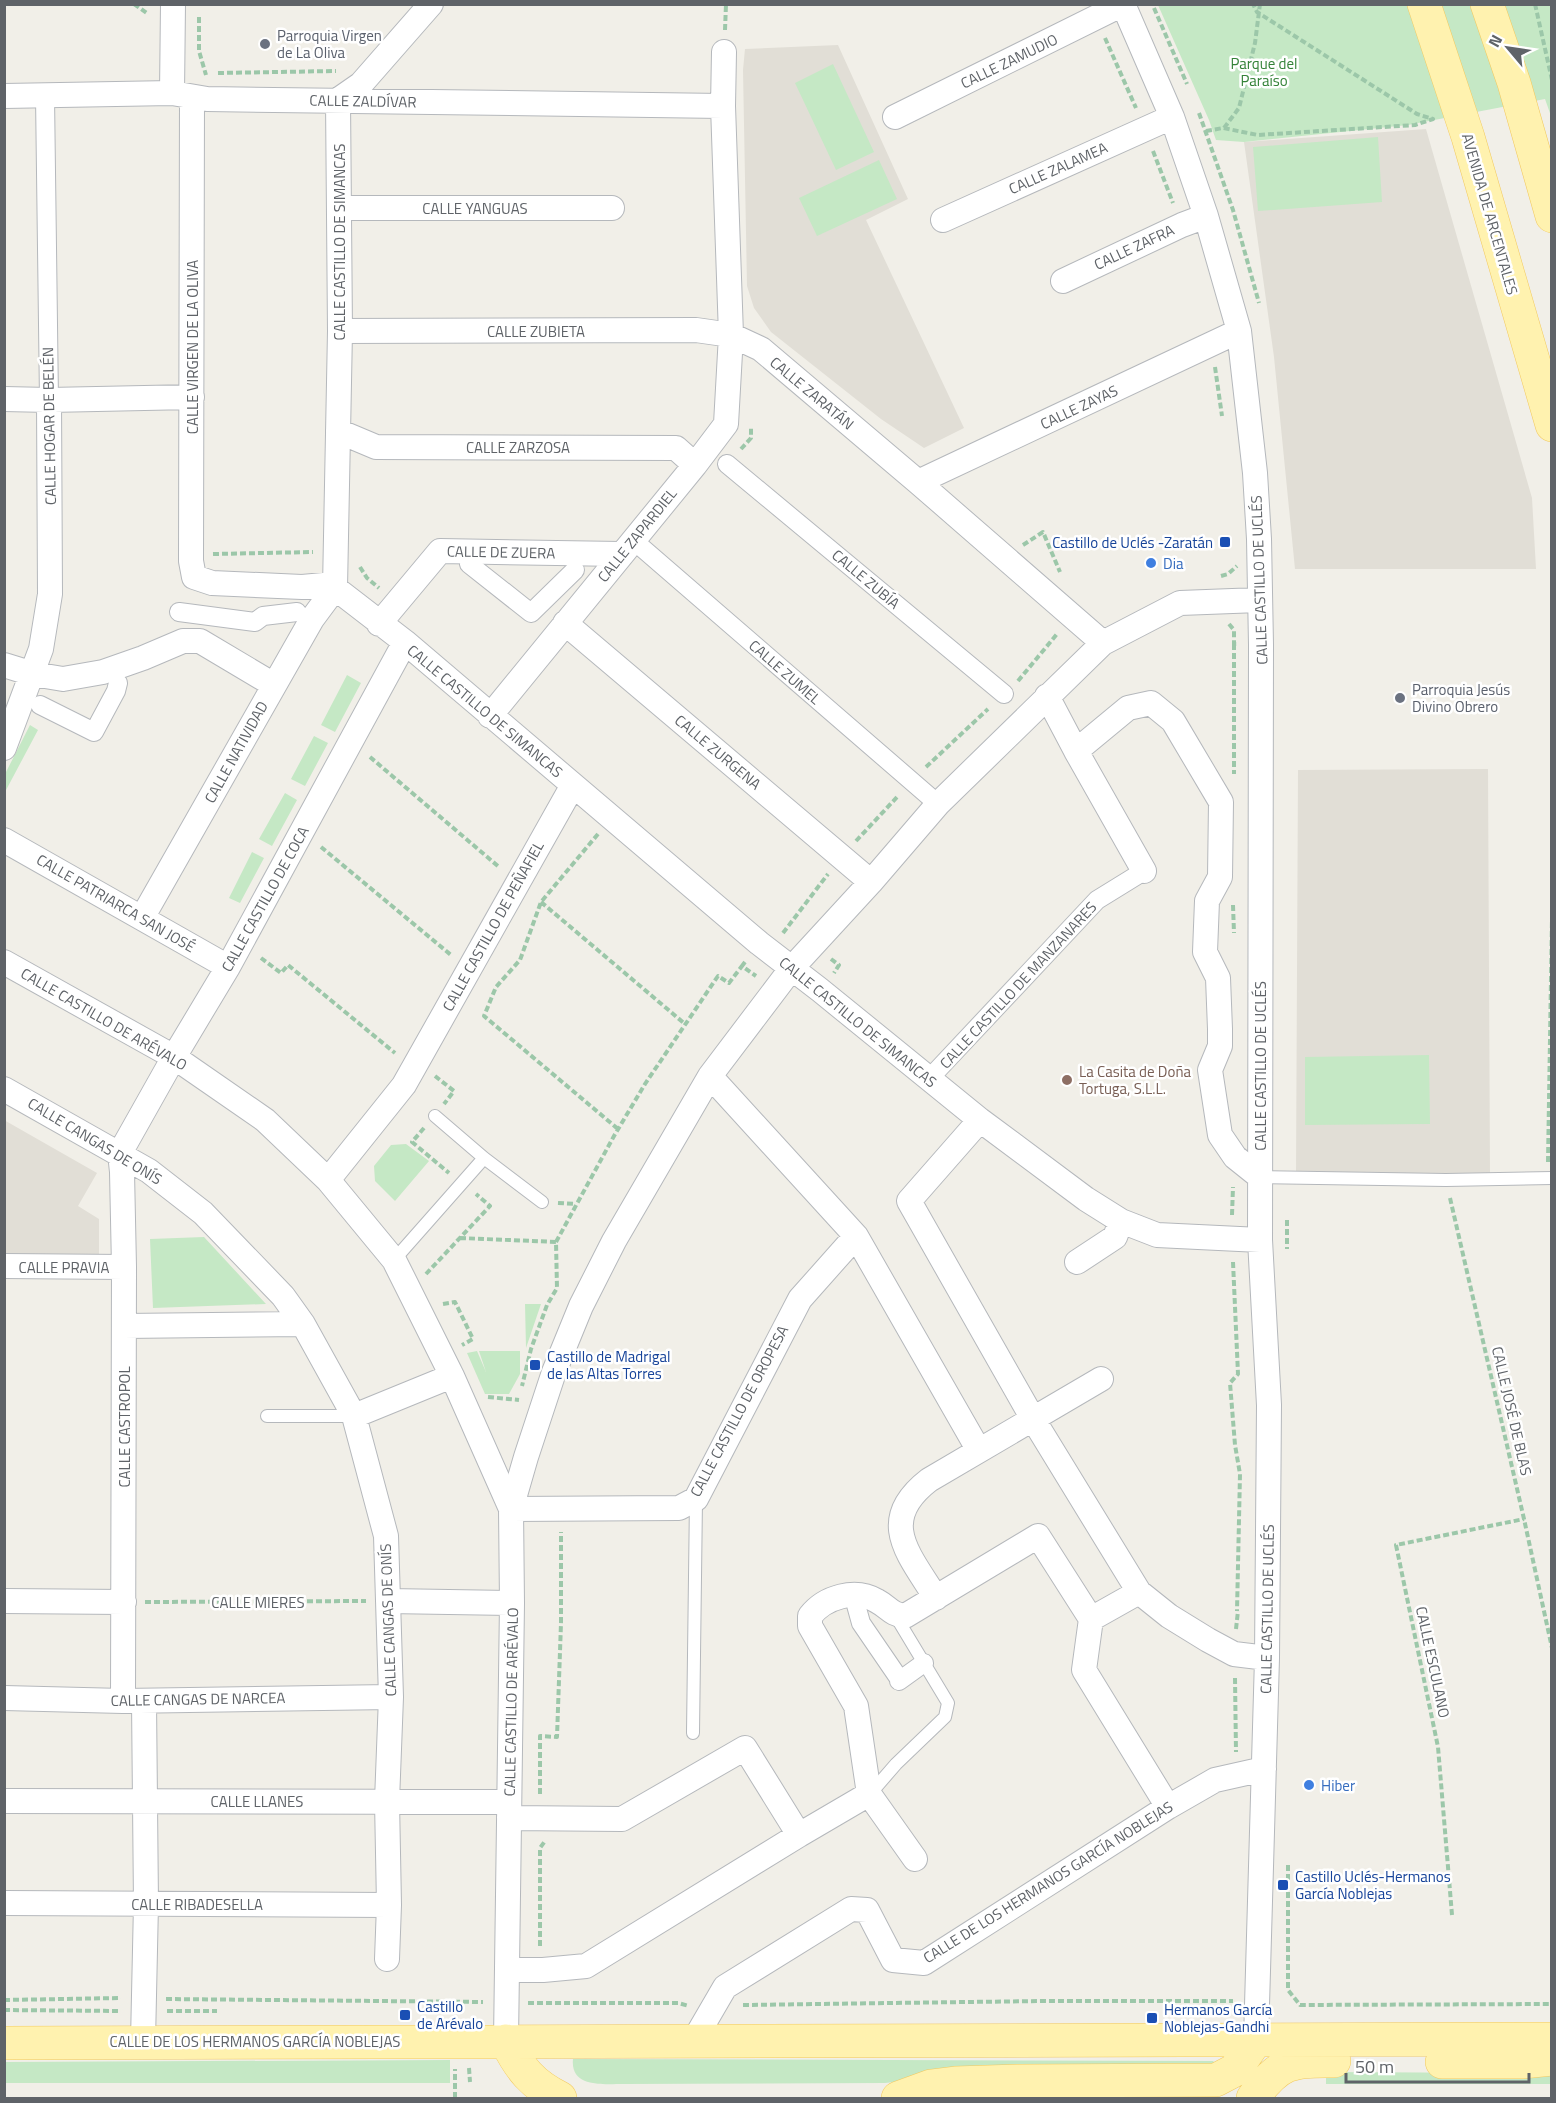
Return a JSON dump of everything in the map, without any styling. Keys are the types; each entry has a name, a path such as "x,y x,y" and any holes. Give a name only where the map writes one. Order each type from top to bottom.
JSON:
{"main road":[{"name":"AVENIDA DE ARCENTALES","path":"1424,4 1468,137 1551,425"},
{"path":"1487,4 1518,97 1551,216"},
{"name":"CALLE DE LOS HERMANOS GARCÍA NOBLEJAS","path":"4,2043 1551,2039"},
{"path":"898,2098 931,2086 955,2083 1018,2080 1216,2080 1235,2070 1256,2040"},
{"path":"1253,2098 1256,2040"},
{"path":"506,2041 532,2080 560,2098"},
{"path":"1253,2098 1278,2071 1287,2064 1297,2061 1522,2062 1551,2059"}],"street":[{"name":"CALLE VIRGEN DE LA OLIVA","path":"173,4 182,96 192,397 191,561 194,576 212,583 302,587 335,586"},
{"path":"338,100 361,84 431,4"},
{"name":"CALLE ZAMUDIO","path":"895,117 1123,4"},
{"name":"CALLE CASTILLO DE UCLÉS","path":"1123,4 1173,117 1206,216 1239,331 1255,473 1261,645 1260,1240 1269,1405 1267,1658 1256,2040"},
{"path":"724,52 723,106 731,334"},
{"name":"CALLE ZALDÍVAR","path":"4,96 182,96 723,106"},
{"name":"CALLE HOGAR DE BELÉN","path":"4,748 41,649 50,594 45,96"},
{"name":"CALLE CASTILLO DE SIMANCAS","path":"338,100 340,332 335,586 379,624 405,642 791,969 820,990 928,1080 1086,1199 1121,1221 1157,1235 1260,1240"},
{"name":"CALLE ZALAMEA","path":"943,220 1173,117"},
{"name":"CALLE YANGUAS","path":"339,208 612,208"},
{"name":"CALLE ZAFRA","path":"1063,281 1206,216"},
{"name":"CALLE ZUBIETA","path":"340,332 696,330 731,334"},
{"name":"CALLE ZAYAS","path":"918,482 1239,331"},
{"name":"CALLE ZAPARDIEL","path":"490,716 726,424 731,334"},
{"name":"CALLE ZARATÁN","path":"731,334 761,349 1103,643"},
{"path":"4,399 192,397"},
{"name":"CALLE ZARZOSA","path":"338,431 376,447 676,448 695,465"},
{"name":"CALLE ZUBÍA","path":"727,464 1004,694"},
{"name":"CALLE DE ZUERA","path":"379,624 440,551 627,547"},
{"name":"CALLE ZUMEL","path":"627,547 938,804"},
{"path":"469,564 531,613 575,570"},
{"name":"CALLE NATIVIDAD","path":"142,918 312,619 335,586"},
{"path":"511,1509 546,1394 581,1306 614,1241 710,1076 791,969 871,882 938,804 1103,643 1180,603 1259,600"},
{"path":"179,612 255,622 263,616 297,612"},
{"name":"CALLE ZURGENA","path":"565,623 871,882"},
{"path":"4,665 33,674 63,679 103,672 183,641 200,641 274,685"},
{"name":"CALLE CASTILLO DE COCA","path":"120,1153 242,942 405,642"},
{"path":"40,705 94,732 116,691 118,682"},
{"name":"CALLE CASTILLO DE MANZANARES","path":"928,1080 1097,900 1144,871 1047,696"},
{"name":"CALLE CASTILLO DE UCLÉS","path":"1076,751 1128,708 1151,703 1173,721 1221,802 1220,877 1207,901 1205,952 1218,978 1221,1029 1220,1046 1210,1070 1220,1135 1235,1157 1260,1177"},
{"name":"CALLE CASTILLO DE PEÑAFIEL","path":"328,1180 404,1084 573,784"},
{"name":"CALLE PATRIARCA SAN JOSÉ","path":"4,840 228,967"},
{"name":"CALLE CASTILLO DE ARÉVALO","path":"4,962 174,1057 265,1120 328,1180 394,1260 458,1366 511,1509 512,1603 506,2041"},
{"path":"710,1076 856,1236 978,1449"},
{"name":"CALLE CANGAS DE ONÍS","path":"4,1089 149,1171 203,1213 283,1296 303,1324 354,1416 386,1536 391,1697 387,1801 389,1905 387,1959"},
{"path":"980,1120 909,1201 1033,1419 1139,1592 1169,1616 1208,1641 1234,1654 1267,1658"},
{"name":"CALLE CASTROPOL","path":"120,1153 124,1267 123,1602 145,1801 146,1904 143,2041"},
{"path":"1077,1262 1115,1238 1121,1221"},
{"name":"CALLE CASTILLO DE OROPESA","path":"511,1509 680,1508 696,1499 800,1299 856,1236"},
{"name":"CALLE PRAVIA","path":"4,1266 124,1267"},
{"path":"124,1326 303,1324"},
{"path":"354,1416 458,1366"},
{"path":"936,1598 904,1544 900,1527 904,1505 917,1489 929,1480 978,1449 1101,1379"},
{"path":"915,1859 869,1794 856,1706 810,1626 810,1616 818,1606 837,1597 853,1594 877,1600 900,1615 936,1598 1038,1536 1091,1619 1084,1670 1168,1807"},
{"path":"1091,1619 1139,1592"},
{"path":"853,1594 861,1623 899,1680 924,1663"},
{"path":"4,1601 123,1602"},
{"path":"388,1601 512,1603"},
{"name":"CALLE CANGAS DE NARCEA","path":"4,1698 134,1701 391,1697"},
{"path":"509,1810 622,1819 745,1748 799,1835"},
{"name":"CALLE DE LOS HERMANOS GARCÍA NOBLEJAS","path":"693,2042 725,1987 851,1909 867,1910 893,1960 924,1964 1168,1807 1215,1780 1264,1769"},
{"path":"507,1970 543,1970 586,1966 869,1794"},
{"name":"CALLE LLANES","path":"4,1802 387,1801 509,1810"},
{"name":"CALLE RIBADESELLA","path":"4,1903 389,1905"}],"lane":[{"path":"435,1116 484,1158 542,1202"},
{"path":"394,1260 484,1158"},
{"path":"1260,1177 1446,1180 1550,1178"},
{"path":"267,1416 354,1416"},
{"path":"693,1733 696,1499"},
{"path":"869,1794 896,1764 945,1717 948,1703 924,1663 900,1615"}],"path":[{"path":"1206,131 1223,128 1258,135 1414,126 1433,119 1417,114 1257,12 1253,4"},
{"path":"1223,128 1239,108 1255,43 1257,12 1260,4"},
{"path":"1535,4 1551,80"},
{"path":"200,16 199,51 206,73 336,71 344,67"},
{"path":"1096,18 1145,129 1182,225"},
{"path":"1208,346 1215,366 1222,419"},
{"path":"1029,541 1043,532 1064,581"},
{"path":"211,554 325,552"},
{"path":"358,563 367,578 380,589"},
{"path":"351,741 517,883"},
{"path":"612,818 541,902 520,960 496,987 484,1016 618,1129"},
{"path":"325,850 468,970"},
{"path":"541,902 685,1024"},
{"path":"1550,1178 1551,918"},
{"path":"242,942 281,973 288,965 413,1068"},
{"path":"517,1409 531,1349 547,1305 556,1288 556,1242 618,1129 685,1024 718,976 729,983 742,966"},
{"path":"430,1284 425,1275 490,1206 473,1191 479,1184 468,1176"},
{"name":"CALLE JOSÉ DE BLAS","path":"1446,1180 1524,1519 1551,1648"},
{"path":"460,1238 556,1242"},
{"path":"1233,1270 1238,1374 1230,1383 1235,1445 1240,1474 1237,1611"},
{"path":"440,1304 455,1302 473,1339 460,1346 458,1366"},
{"path":"481,1397 520,1400"},
{"path":"548,1509 544,1531 562,1532 557,1737"},
{"name":"CALLE ESCULANO","path":"1452,1915 1438,1747 1396,1545 1524,1519"},
{"name":"CALLE MIERES","path":"123,1602 388,1601"},
{"path":"1282,1990 1288,1990 1300,2005 1551,2004"},
{"path":"161,1992 164,1999 486,2002"},
{"path":"734,2005 1041,2001 1232,2002 1234,1996"},
{"path":"4,2000 125,1997"},
{"path":"528,2003 678,2003 698,2008"},
{"path":"4,2010 128,2011"}],"shaded area":[{"path":"838,45 908,199 866,220 964,428 924,448 881,419 771,332 754,308 747,286 743,70 745,49"},
{"path":"1426,129 1532,498 1536,569 1295,569 1274,357 1244,142"},
{"path":"1488,769 1490,1175 1296,1175 1298,770"},
{"path":"4,1120 97,1173 78,1206 99,1219 99,1255 5,1255"}],"green space":[{"name":"Parque del Paraíso","path":"1158,5 1551,5 1551,116 1545,99 1408,125 1244,142 1216,140"},
{"path":"833,64 874,152 836,170 795,83"},
{"path":"1378,137 1382,202 1258,211 1253,147"},
{"path":"879,160 897,199 817,236 799,198"},
{"path":"347,675 361,683 335,732 321,725"},
{"path":"30,725 38,730 5,792 5,774"},
{"path":"314,736 328,743 305,786 291,779"},
{"path":"285,793 297,800 272,846 259,839"},
{"path":"252,852 264,858 240,903 229,898"},
{"path":"1429,1055 1430,1124 1305,1125 1305,1057"},
{"path":"406,1144 429,1161 395,1201 375,1181 374,1166 391,1145"},
{"path":"204,1237 266,1304 153,1308 150,1239"},
{"path":"525,1304 541,1304 526,1348"},
{"path":"477,1351 486,1372 479,1351 520,1351 520,1374 509,1394 485,1394 467,1353"},
{"path":"573,2059 1213,2061 1218,2066 930,2078 885,2083 598,2084 582,2080 577,2075"},
{"path":"450,2060 450,2083 5,2083 5,2062"},
{"path":"1551,2071 1551,2084 1326,2084 1326,2072 1517,2073"}],"place":[{"name":"Parroquia Virgen de La Oliva","path":"265,44"},
{"name":"Castillo de Uclés -Zaratán","path":"1225,542"},
{"name":"Dia","path":"1151,563"},
{"name":"Parroquia Jesús Divino Obrero","path":"1400,698"},
{"name":"La Casita de Doña Tortuga, S.L.L.","path":"1067,1080"},
{"name":"Castillo de Madrigal de las Altas Torres","path":"535,1365"},
{"name":"Hiber","path":"1309,1785"},
{"name":"Castillo Uclés-Hermanos García Noblejas","path":"1283,1885"},
{"name":"Castillo de Arévalo","path":"405,2015"},
{"name":"Hermanos García Noblejas-Gandhi","path":"1152,2018"}]}
